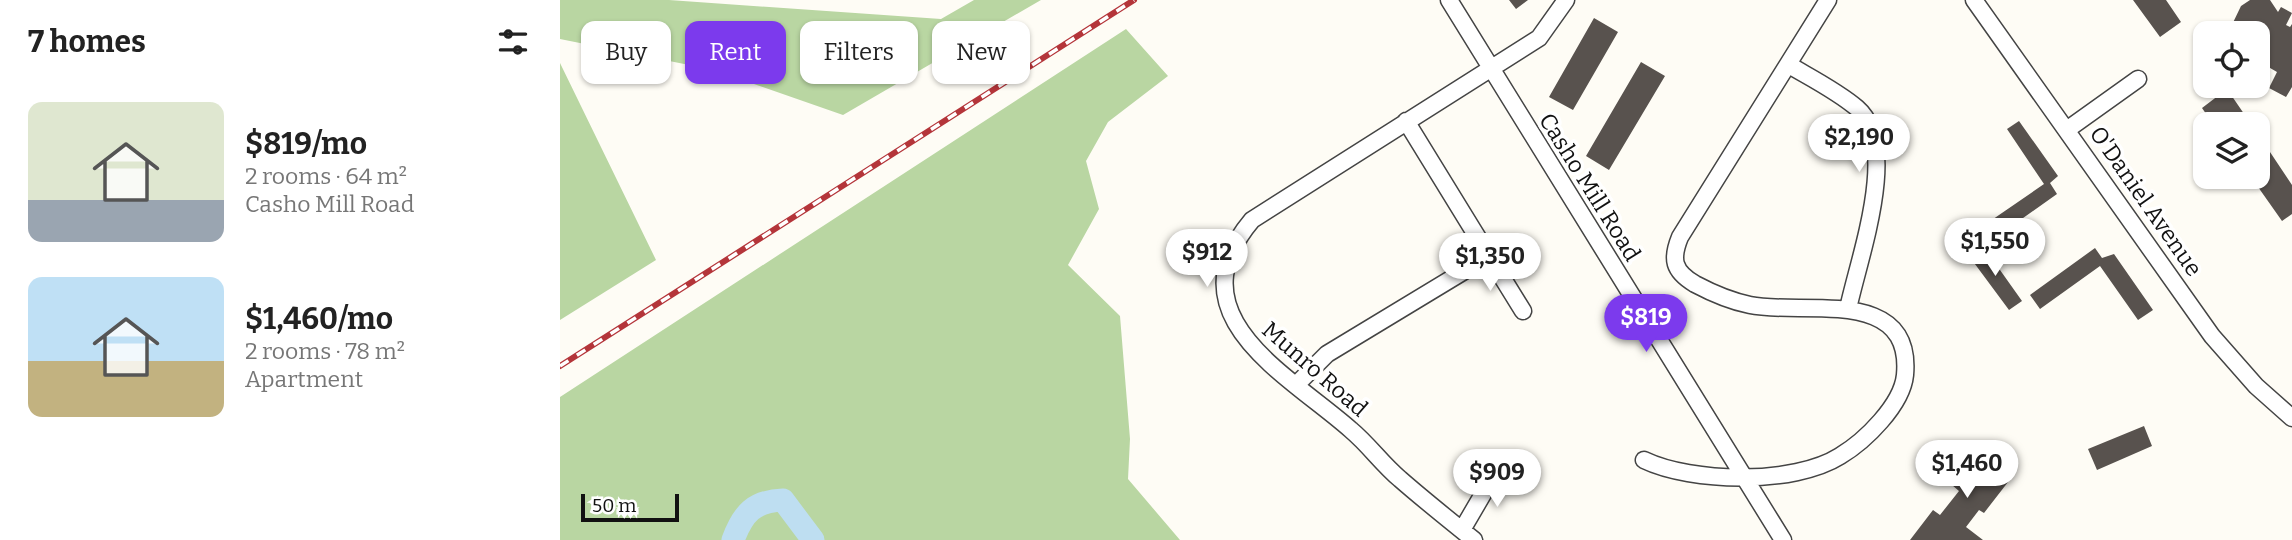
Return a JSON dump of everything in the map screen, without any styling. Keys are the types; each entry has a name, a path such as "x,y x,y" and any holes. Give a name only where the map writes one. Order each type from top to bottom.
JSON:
{"street":[{"name":"Casho Mill Road","path":"1449,0 1783,540"},
{"name":"Munro Road","path":"1468,535 1399,479 1351,429 1257,354 1233,322 1225,292 1225,276 1233,246 1252,220 1539,38 1566,0"},
{"path":"1644,460 1664,470 1744,477 1799,472 1843,455 1891,410 1904,383 1905,367 1901,344 1887,323 1864,312 1848,309 1751,306 1715,294 1683,277 1676,268 1673,254 1680,237 1828,0"},
{"name":"O'Daniel Avenue","path":"1974,0 2068,129 2212,336 2256,386 2292,418"},
{"path":"1789,65 1858,108 1870,126 1877,148 1877,186 1848,309"},
{"path":"2068,129 2138,79"},
{"path":"1406,121 1523,311"},
{"path":"1296,385 1336,348 1489,256"},
{"path":"1468,535 1483,494 1487,471"}],"green space":[{"path":"560,0 669,0 941,19 974,0 1041,0 1005,21 932,21 932,63 918,71 918,21 800,21 800,84 896,84 843,115 754,84 786,84 786,21 685,21 685,64 671,61 671,21 581,21 581,43 560,39"},
{"path":"1126,29 1168,76 1108,122 1086,161 1099,209 1068,265 1120,316 1130,439 1128,479 1180,540 560,540 560,397"},
{"path":"560,63 656,260 560,320"}],"building":[{"path":"1509,0 1528,0 1516,9"},
{"path":"2133,0 2166,0 2181,22 2160,37"},
{"path":"2250,0 2270,0 2278,12 2281,7 2292,13 2286,25 2290,27 2292,24 2292,87 2286,97 2270,89 2277,72 2270,68 2270,21 2234,21 2241,6"},
{"path":"1594,18 1618,32 1573,110 1549,97"},
{"path":"1641,62 1665,76 1609,170 1586,156"},
{"path":"2215,98 2233,98 2243,112 2205,112 2202,108"},
{"path":"2019,121 2058,176 2050,183 2057,194 1992,240 1983,226 2044,184 2007,129"},
{"path":"2270,152 2292,185 2292,214 2282,221 2259,189 2270,189"},
{"path":"1983,246 2022,301 2009,310 1969,256"},
{"path":"2095,248 2102,258 2114,254 2153,310 2138,320 2100,266 2040,309 2030,295"},
{"path":"2144,426 2152,446 2097,470 2088,449"},
{"path":"1981,447 2015,473 1984,513 1979,510 1966,527 1983,540 1910,540 1933,510 1940,515 1959,491 1952,485"}],"waterway":[{"path":"733,540 741,522 751,510 764,503 783,500 813,540"}],"railway":[{"path":"560,366 1134,0"}]}
